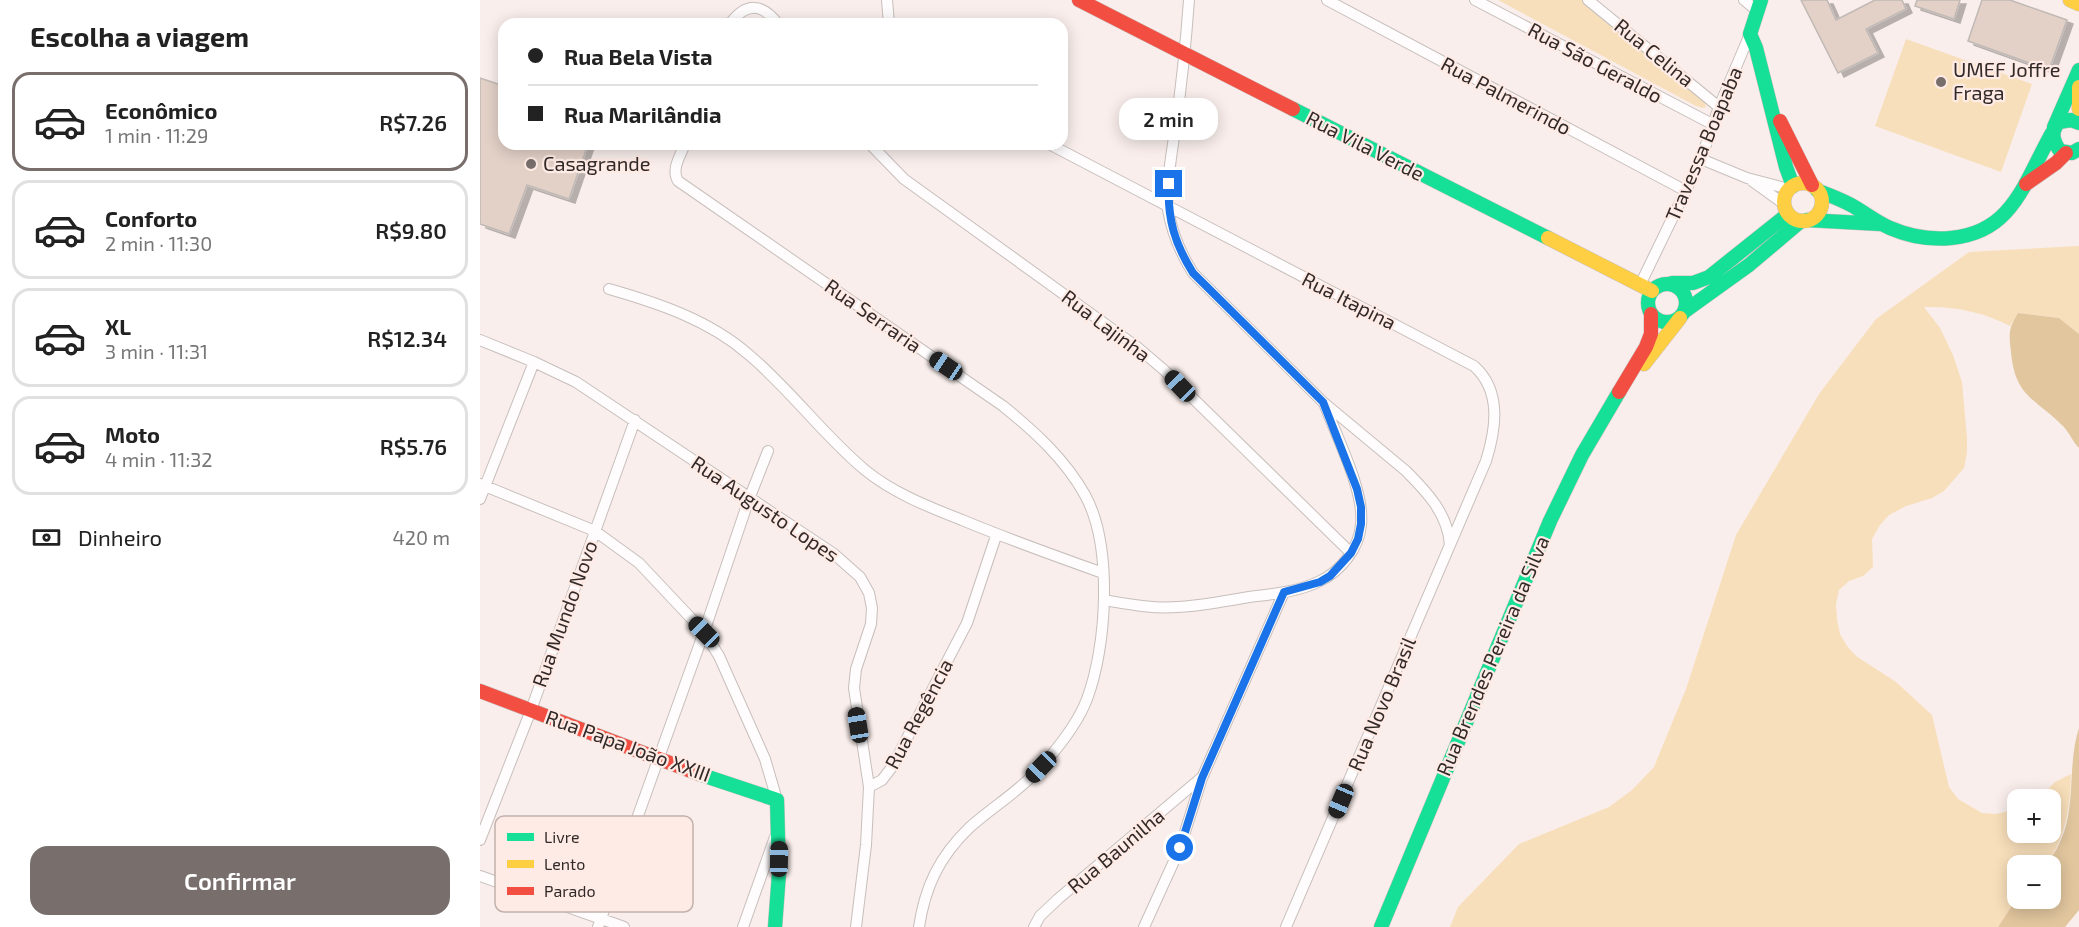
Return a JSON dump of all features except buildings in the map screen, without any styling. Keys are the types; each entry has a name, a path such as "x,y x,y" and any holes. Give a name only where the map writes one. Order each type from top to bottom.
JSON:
{"main road":[{"name":"Rua Vila Verde","path":"1079,0 1185,56 1646,288"},
{"path":"2070,0 2079,4"},
{"name":"Travessa Boapaba","path":"1750,34 1758,5"},
{"path":"1750,34 1756,48 1790,184 1784,199 1795,215 1814,217 1819,211 1821,196 1769,99"},
{"path":"2017,196 2053,130 2079,70"},
{"path":"2079,87 2079,109"},
{"path":"2053,130 2064,120 2071,119 2079,123"},
{"path":"2053,130 2055,146 2074,152"},
{"path":"1790,184 1799,183 1815,188 1903,232 1933,238 1971,236 1993,224 2003,215 2030,180 2074,152"},
{"path":"1672,284 1679,287 1685,294 1687,302 1682,314 1673,322 1665,322 1651,314 1646,288 1672,284 1693,283 1709,277 1795,215 1883,224"},
{"name":"Rua Brendes Pereira da Silva","path":"1621,392 1659,347 1682,314 1749,265 1795,215"},
{"name":"Rua Brendes Pereira da Silva","path":"1381,927 1550,521 1582,455 1649,341 1651,314"},
{"name":"Rua Papa João XXIII","path":"480,691 777,800"},
{"path":"775,927 779,873 777,800"}],"street":[{"path":"887,0 888,18"},
{"path":"1188,0 1185,56 1170,162 1168,207 1178,245 1193,273 1323,402 1417,482 1431,498 1445,521 1449,532 1450,548"},
{"name":"Rua Palmerindo","path":"1327,0 1686,191"},
{"name":"Rua Celina","path":"1588,0 1719,107"},
{"path":"1744,0 1758,5"},
{"name":"Rua São Geraldo","path":"1482,1 1714,125"},
{"path":"735,18 745,9 754,7 765,9 773,18"},
{"name":"Travessa Boapaba","path":"1646,288 1701,159 1719,107 1750,34"},
{"name":"Rua Serraria","path":"683,150 675,169 678,182 1003,406 1027,425 1073,474 1087,498 1096,524 1103,573 1104,600 1093,681 1087,701 1077,719 1041,767 1011,796 970,827 943,859 931,880 922,904 919,927"},
{"name":"Rua Lajinha","path":"876,150 904,179 1137,347 1164,370 1351,553"},
{"name":"Rua Itapina","path":"1060,150 1474,366 1483,374 1494,407 1495,423 1492,441 1450,548"},
{"path":"1701,159 1747,178 1790,184"},
{"path":"1747,178 1795,215"},
{"path":"609,289 681,313 717,331 748,353 865,470 900,493 996,536 1103,573"},
{"name":"Rua Augusto Lopes","path":"480,340 576,382 834,554 860,578 868,593 872,608 871,624 856,669 854,688 869,787"},
{"path":"480,499 482,484 534,362"},
{"path":"1104,600 1176,608 1284,592 1320,582 1330,576 1351,553 1358,539 1361,507 1357,489 1323,402"},
{"name":"Rua Mundo Novo","path":"480,840 531,710 635,420"},
{"path":"638,816 768,451"},
{"path":"482,484 595,531 639,563 704,632 719,656 752,729 772,778 777,800"},
{"name":"Rua Regência","path":"856,927 866,845 869,787 882,780 892,767 967,623 996,536"},
{"name":"Rua Novo Brasil","path":"1286,927 1450,548"},
{"path":"1144,927 1180,848 1202,778 1284,592"},
{"name":"Rua Baunilha","path":"1034,927 1040,916 1058,899 1202,778"},
{"path":"743,927 779,825"},
{"path":"480,876 495,882"},
{"path":"572,912 600,923 624,927"}],"shaded area":[{"path":"1498,0 1583,0 1704,99 1706,107 1696,106"},
{"path":"1906,39 2032,84 2001,172 1875,126"},
{"path":"2079,246 2079,334 2059,318 2018,313 2010,326 1968,311 1924,307 1940,328 1953,355 1962,382 1967,438 1964,468 1944,491 1889,515 1872,539 1873,567 1863,576 1849,581 1839,590 1836,604 1840,634 1847,646 1856,656 1896,682 1932,715 1949,787 1958,799 1982,813 1996,814 2007,811 2007,843 2058,843 2052,855 2007,855 2007,909 2010,909 1998,927 1450,927 1458,907 1519,844 1609,807 1632,790 1654,767 1686,689 1736,535 1819,394 1876,319 1969,252"},
{"path":"2018,313 2059,318 2079,334 2079,448 2063,426 2028,395 2017,379 2013,367 2010,336 2012,323"},
{"path":"2079,728 2079,910 2065,927 1998,927 2010,909 2061,909 2061,855 2053,855 2061,843 2067,820"},
{"path":"2071,774 2068,811 2061,836 2061,789 2048,789 2055,782"}],"traffic: fast":[{"path":"1761,0 1750,34 1756,48 1786,167 1793,186"},
{"path":"2054,127 2079,70"},
{"path":"1293,109 1548,238"},
{"path":"2079,123 2071,120 2059,122 2054,129 2056,144 2060,151 2072,153 2079,149"},
{"path":"1817,190 1851,205 1885,226 1904,233 1935,238 1966,235 1994,223 2006,212 2025,184 2052,133"},
{"path":"1672,283 1693,283 1709,277 1788,214"},
{"path":"1807,220 1880,224"},
{"path":"1685,311 1749,265 1801,221"},
{"path":"1667,284 1681,289 1686,303 1681,317 1667,322 1653,317 1648,303 1653,289 1667,284"},
{"path":"1381,927 1550,521 1582,455 1619,392"},
{"path":"699,774 777,800 779,873 775,927"}],"traffic: slow":[{"path":"2070,0 2079,4"},
{"path":"2079,87 2079,109"},
{"path":"1803,183 1816,189 1822,202 1816,215 1803,221 1790,215 1784,202 1790,189 1803,183"},
{"path":"1548,238 1652,291"},
{"path":"1644,364 1680,318"}],"traffic: jam":[{"path":"1079,0 1293,109"},
{"path":"1780,121 1812,185"},
{"path":"2026,184 2066,153"},
{"path":"1619,392 1646,347 1651,334 1651,314"},
{"path":"480,691 699,774"}],"place":[{"name":"UMEF Joffre Fraga","path":"1941,82"},
{"name":"Casagrande","path":"531,164"}],"route":[{"path":"1169,184 1168,207 1172,227 1184,259 1193,273 1323,402 1357,489 1361,507 1358,539 1342,565 1320,582 1284,592 1202,778 1180,848"}]}
